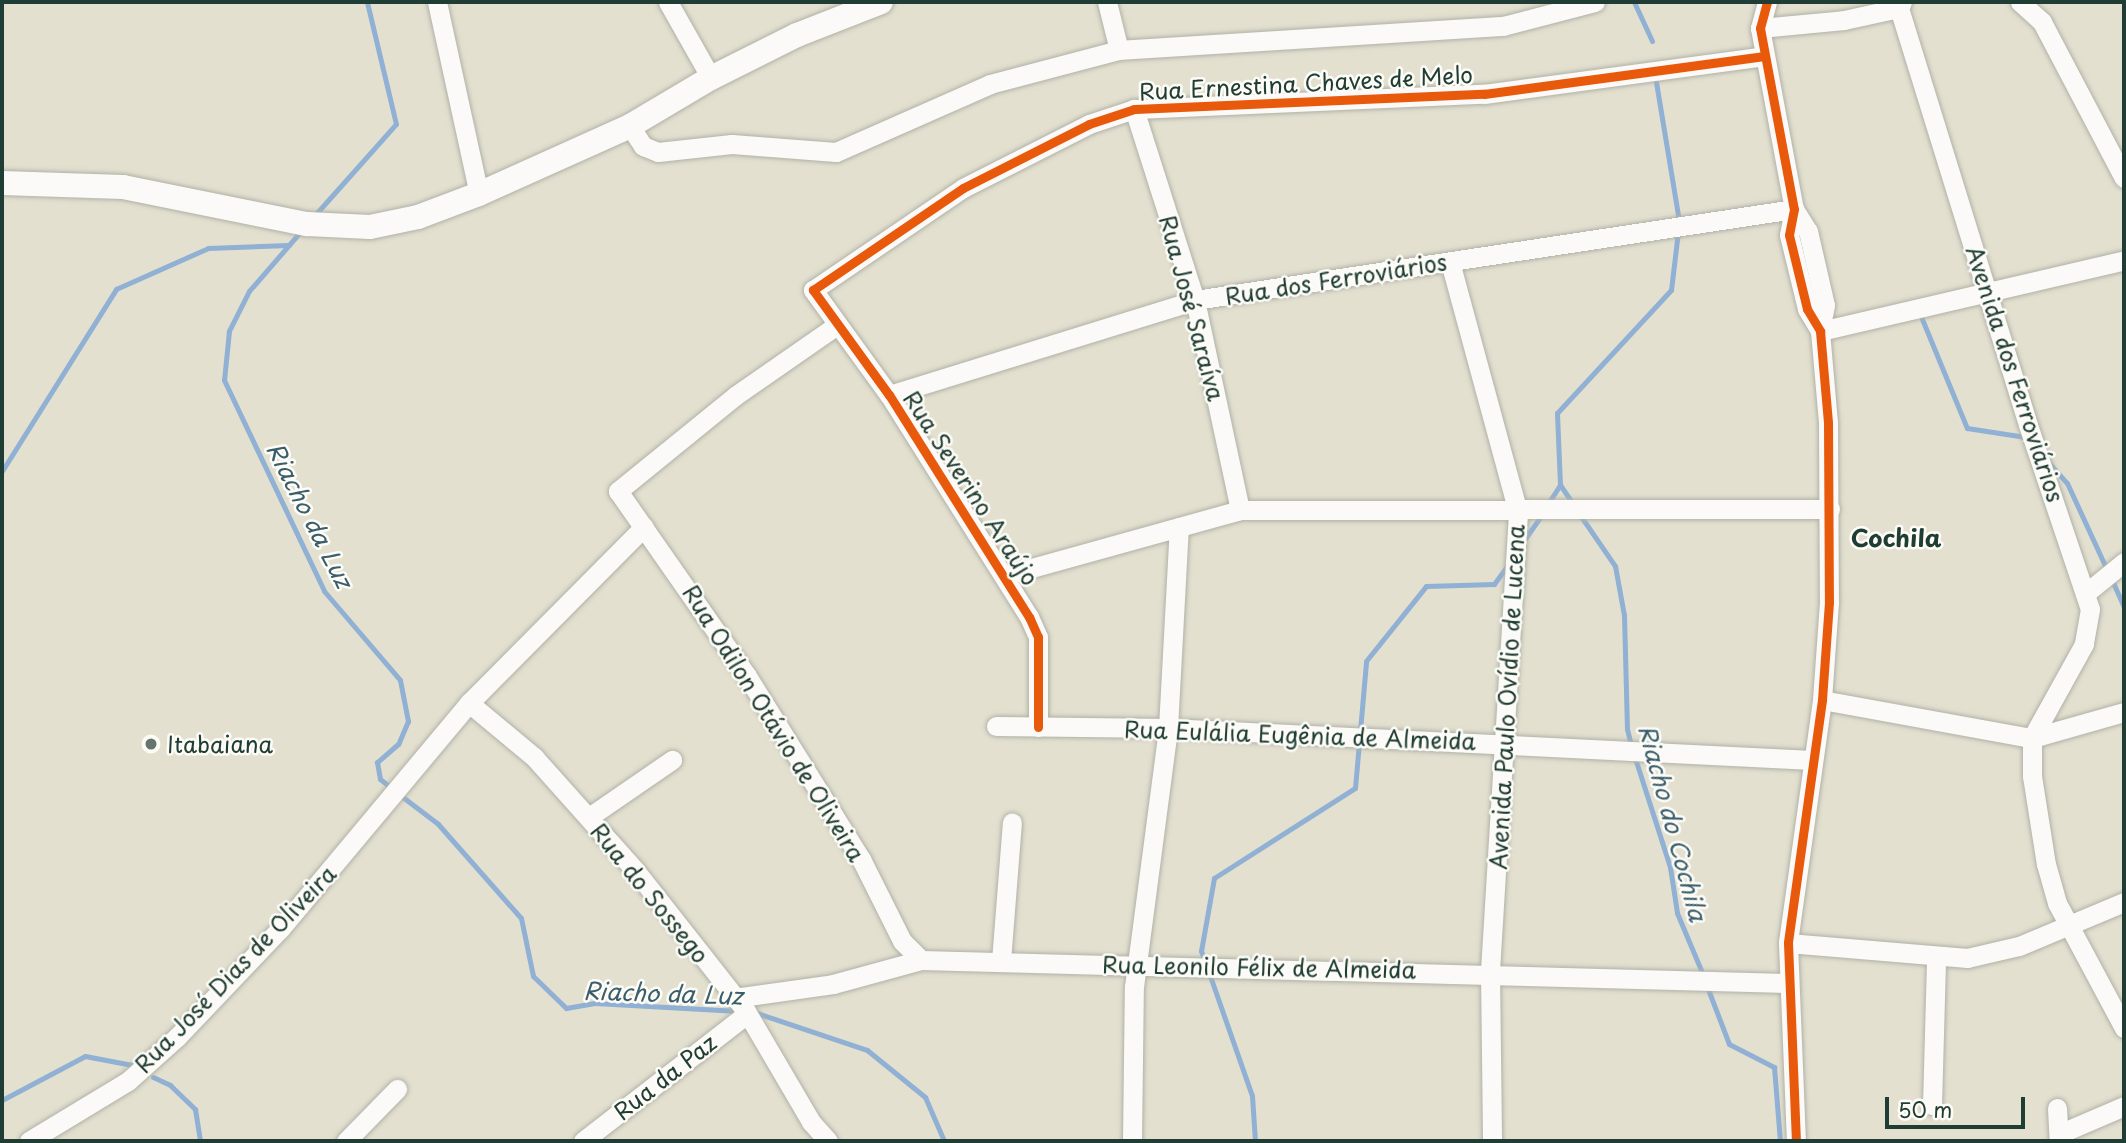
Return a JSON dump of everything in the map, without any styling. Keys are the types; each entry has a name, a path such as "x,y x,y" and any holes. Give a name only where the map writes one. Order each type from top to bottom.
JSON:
{"main road":[{"path":"2,183 122,187 307,224 370,227 418,217 479,194 630,126 710,78 797,36 881,2"}],"street":[{"path":"437,2 479,194"},
{"path":"668,2 710,78"},
{"path":"1107,2 1119,50"},
{"path":"630,126 643,146 657,152 732,144 836,152 990,84 1119,50 1503,26 1595,2"},
{"path":"1767,2 1760,28 1764,56 1794,209 1808,231 1825,305 1820,331 1830,509 1829,602 1822,700 1788,943 1787,983 1796,1141"},
{"path":"2020,2 2042,22 2124,178"},
{"path":"1760,28 1844,20 1901,5"},
{"name":"Avenida dos Ferroviários","path":"1901,5 1987,292 2086,593 2090,623 2084,644 2032,738"},
{"name":"Rua Ernestina Chaves de Melo","path":"813,290 963,188 1089,124 1135,109 1484,94 1764,56"},
{"name":"Rua José Saraíva","path":"1135,109 1195,300 1240,510"},
{"name":"Rua dos Ferroviários","path":"889,395 1195,300 1794,209"},
{"path":"1820,331 2124,260"},
{"name":"Avenida Paulo Ovídio de Lucena","path":"1450,262 1518,513 1490,972 1492,1141"},
{"name":"Rua Severino Araújo","path":"813,290 889,395 1006,575 1038,637 1038,727"},
{"name":"Rua Odilon Otávio de Oliveira","path":"837,325 735,396 618,491 747,676 861,859 902,941 921,960"},
{"path":"1006,575 1240,510 1518,513 1830,509"},
{"name":"Rua José Dias de Oliveira","path":"29,1141 128,1081 177,1037 280,929 469,703 644,527"},
{"path":"1132,1141 1131,1063 1139,965 1168,729 1180,527"},
{"path":"2086,593 2124,562"},
{"path":"1822,700 2032,738 2124,712"},
{"name":"Rua do Sossego","path":"469,703 534,757 589,817 747,1014 819,1138"},
{"name":"Rua Eulália Eugênia de Almeida","path":"996,726 1168,729 1505,743 1812,760"},
{"path":"2032,738 2032,776 2046,864 2067,927 2124,1028"},
{"path":"589,817 672,760"},
{"path":"1001,961 1012,822"},
{"path":"1788,943 1936,959 1967,958 2020,947 2124,902"},
{"path":"1932,1105 1936,959"},
{"name":"Rua Leonilo Félix de Almeida","path":"734,998 843,982 921,960 1490,972 1787,983"},
{"name":"Rua da Paz","path":"583,1141 747,1014"},
{"path":"346,1141 397,1089"},
{"path":"2057,1108 2059,1138 2124,1106"}],"waterway":[{"path":"314,216 396,124 367,2"},
{"name":"Riacho do Cochila","path":"1634,2 1652,41"},
{"name":"Riacho do Cochila","path":"1656,82 1679,221"},
{"name":"Riacho da Luz","path":"301,231 249,291 229,331 224,380 324,591 400,680 408,721 398,744 377,762 380,779 389,786"},
{"name":"Riacho do Cochila","path":"1573,504 1560,485 1557,413 1671,290 1678,231"},
{"path":"2,471 116,289 208,248 289,245"},
{"path":"1922,319 1967,428 2025,437"},
{"path":"2048,462 2067,483 2107,570"},
{"path":"1547,505 1560,485"},
{"path":"1522,543 1542,514"},
{"name":"Riacho do Cochila","path":"1580,515 1615,566 1624,615 1627,729 1631,745"},
{"path":"1206,964 1201,951 1214,878 1355,788 1366,661 1426,586 1494,584 1509,563"},
{"path":"2111,578 2124,607"},
{"name":"Riacho do Cochila","path":"1634,755 1670,867 1677,913 1703,975"},
{"name":"Riacho da Luz","path":"400,795 438,824 521,918 533,976 566,1008 595,1003 738,1011"},
{"path":"1209,973 1252,1096 1255,1141"},
{"name":"Riacho do Cochila","path":"1706,984 1729,1044 1774,1067 1780,1141"},
{"name":"Riacho da Luz","path":"751,1011 867,1050 925,1097 944,1141"},
{"path":"2,1100 85,1056 132,1065"},
{"path":"153,1077 170,1085 195,1109 200,1141"}],"cycle path":[{"path":"1767,2 1760,28 1794,209 1789,235 1807,309 1820,331 1828,423 1829,602 1822,700 1788,943 1796,1141"},
{"path":"1038,727 1038,637 1029,617 889,395 813,290 963,188 1089,124 1134,109 1484,94 1764,56"}],"place":[{"name":"Itabaiana","path":"151,744"}],"district":[{"name":"Cochila","path":"1896,538"}]}
